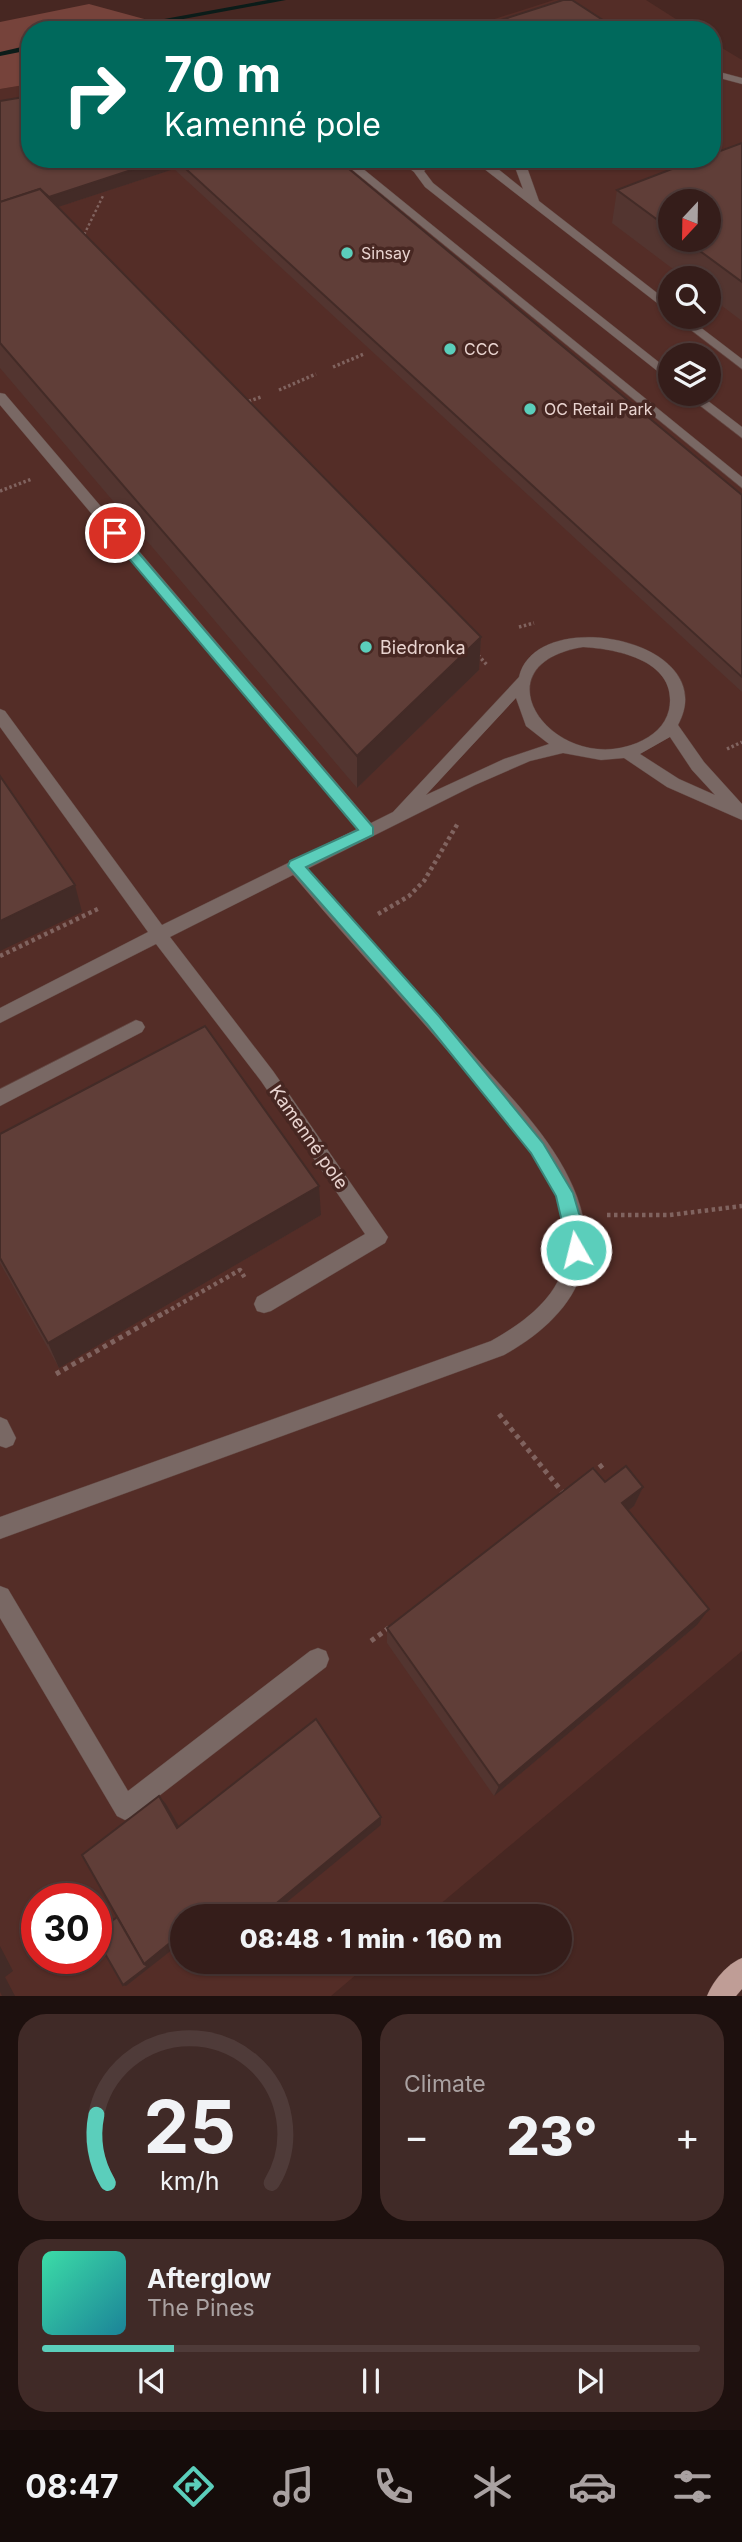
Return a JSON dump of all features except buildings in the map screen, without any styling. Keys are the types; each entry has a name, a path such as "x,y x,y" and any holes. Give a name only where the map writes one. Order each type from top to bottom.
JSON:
{"main road":[{"path":"719,1996 742,1970"}],"street":[{"path":"721,75 742,80"},
{"path":"355,168 742,484"},
{"path":"415,168 429,185 658,367"},
{"path":"490,168 658,300"},
{"path":"521,168 534,203"},
{"path":"696,329 742,365"},
{"path":"0,397 368,831"},
{"path":"706,406 742,434"},
{"path":"394,819 523,681 531,666 550,650 577,642 607,641 642,652 668,673 680,700 671,727 653,743 626,752 595,754 566,746 538,729 523,706 523,681"},
{"name":"Kamenné pole","path":"0,715 128,894 267,1076 378,1237 264,1304"},
{"path":"671,727 698,765 742,814"},
{"path":"0,1016 159,933 504,765 566,746"},
{"path":"626,752 673,783 742,814"},
{"path":"0,1528 176,1463 322,1414 497,1348 544,1319 568,1282 576,1250 571,1214 550,1167 495,1093 296,866"},
{"path":"0,1098 136,1027"},
{"path":"0,1597 125,1808 318,1659"}],"path":[{"path":"78,248 103,196"},
{"path":"333,367 364,354"},
{"path":"279,390 316,374"},
{"path":"233,407 261,397"},
{"path":"0,491 43,475"},
{"path":"477,655 487,665"},
{"path":"372,918 407,898 425,881 449,832 463,818"},
{"path":"0,956 128,894"},
{"path":"571,1214 670,1215 742,1206"},
{"path":"57,1374 240,1270 264,1304"},
{"path":"499,1413 564,1494"},
{"path":"584,1478 605,1462"},
{"path":"553,1502 574,1486"},
{"path":"371,1641 393,1625"}],"shaded area":[{"path":"554,0 646,0 679,21 488,21"},
{"path":"89,4 152,21 21,21 21,86 0,89 0,22"},
{"path":"721,47 742,60 742,1651 440,1904 170,1904 170,1974 357,1974 331,1996 0,1996 0,89 21,86 21,168 721,168"}],"waterway":[{"path":"160,21 282,0"},
{"path":"0,54 21,49"}],"place":[{"name":"Sinsay","path":"347,253"},
{"name":"CCC","path":"450,349"},
{"name":"OC Retail Park","path":"530,409"},
{"name":"Biedronka","path":"366,647"}],"route":[{"path":"115,533 368,831 296,866 350,930 433,1020 537,1148 564,1193 576,1234 576,1250"}]}
